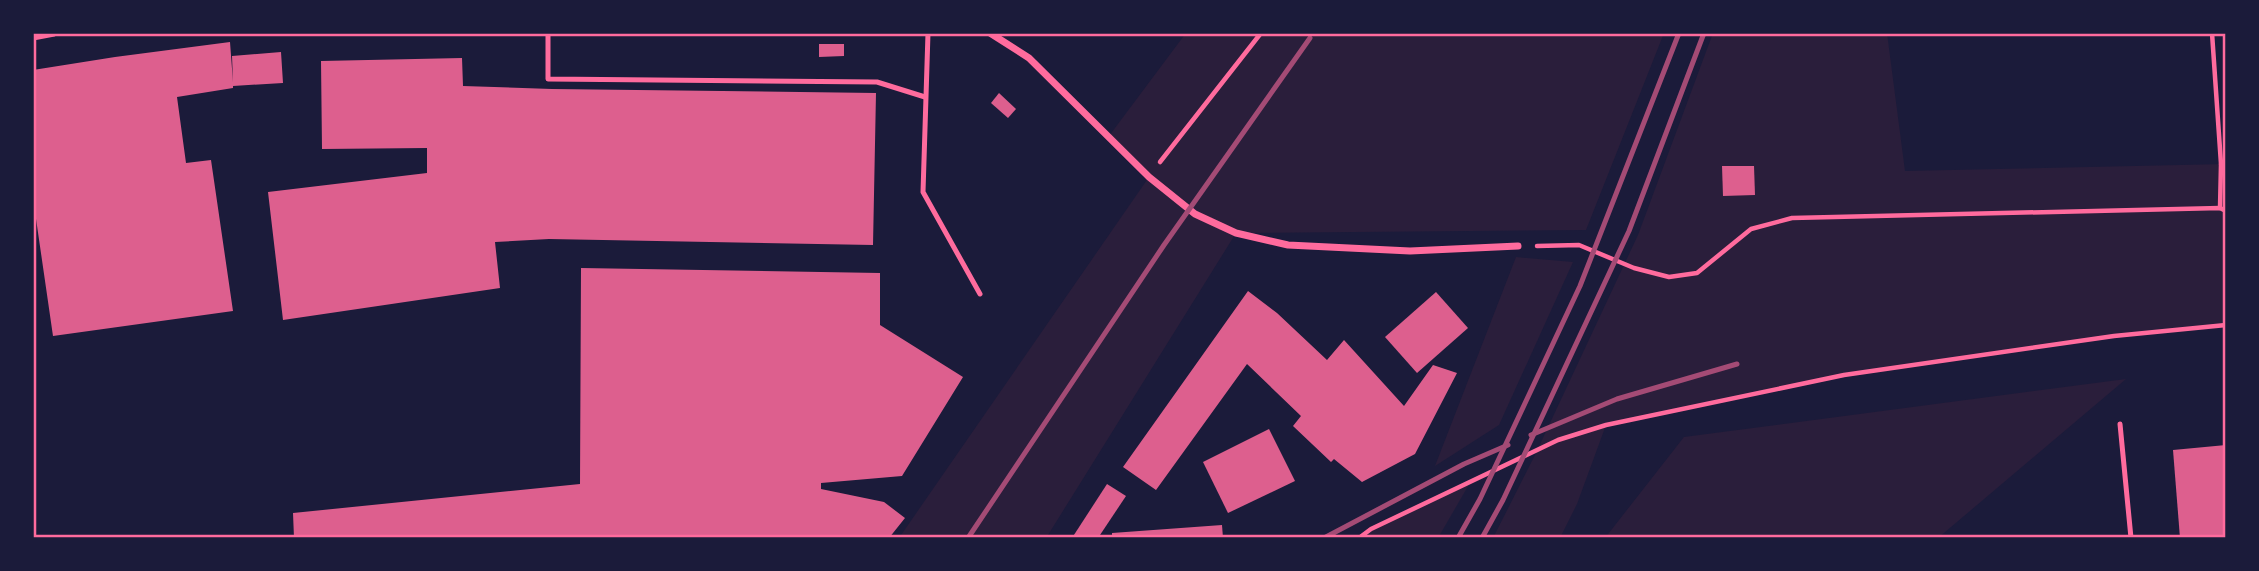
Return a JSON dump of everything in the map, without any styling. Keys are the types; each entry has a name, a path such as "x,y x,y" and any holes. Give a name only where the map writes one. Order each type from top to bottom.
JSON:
{"street":[{"path":"33,37 54,33"},
{"path":"990,33 1029,58 1149,177 1195,214 1236,233 1288,245 1410,251 1518,246"}],"lane":[{"path":"548,33 548,79 877,82 925,97"},
{"path":"928,33 923,192 980,294"},
{"path":"2120,424 2131,538"}],"path":[{"path":"1149,177 1261,33"},
{"path":"2212,33 2223,164 2220,208"},
{"path":"1518,246 1579,246 1634,268 1669,278 1697,272 1751,229 1792,218 2220,208 2226,211"},
{"path":"1359,538 1384,523 1558,440 1606,425 1844,375 2114,336 2226,326"}],"shaded area":[{"path":"1186,33 1664,33 1586,230 1236,233 1048,535 1051,538 899,538 1149,177 1109,136"},
{"path":"1713,33 1887,33 1905,171 2226,164 2226,325 2114,336 1844,375 1606,425 1577,504 1560,538 1493,538 1638,235"},
{"path":"1516,257 1573,262 1499,425 1435,466"},
{"path":"2126,379 1938,538 1605,538 1684,437"},
{"path":"1471,481 1438,538 1355,538"}],"building":[{"path":"230,42 233,82 232,56 281,52 283,83 233,86 177,97 186,163 211,160 233,311 53,336 33,198 33,70"},
{"path":"819,44 844,44 844,56 819,57"},
{"path":"462,58 463,86 876,93 873,245 549,239 495,242 500,288 283,320 268,192 427,173 427,148 322,149 321,61"},
{"path":"999,93 1016,109 1008,118 991,103"},
{"path":"1722,166 1754,166 1755,195 1723,196"},
{"path":"581,268 880,273 880,325 963,377 902,476 821,483 821,489 884,502 905,518 889,538 294,538 293,513 580,484"},
{"path":"1248,291 1277,313 1327,360 1344,340 1404,406 1433,365 1457,373 1415,454 1362,482 1334,459 1331,462 1293,426 1301,416 1247,364 1156,490 1123,467"},
{"path":"1436,292 1468,328 1417,373 1385,337"},
{"path":"1269,429 1295,481 1228,513 1203,462"},
{"path":"2226,445 2226,538 2180,538 2173,450"},
{"path":"1107,484 1126,496 1098,538 1072,538"},
{"path":"1222,525 1223,538 1112,538 1112,533"}],"railway":[{"path":"1458,538 1480,499 1580,286 1679,33"},
{"path":"1482,538 1503,500 1629,231 1704,33"},
{"path":"968,538 1164,245 1310,38"},
{"path":"1531,435 1617,399 1737,364"},
{"path":"1324,538 1464,464 1508,445"}]}
